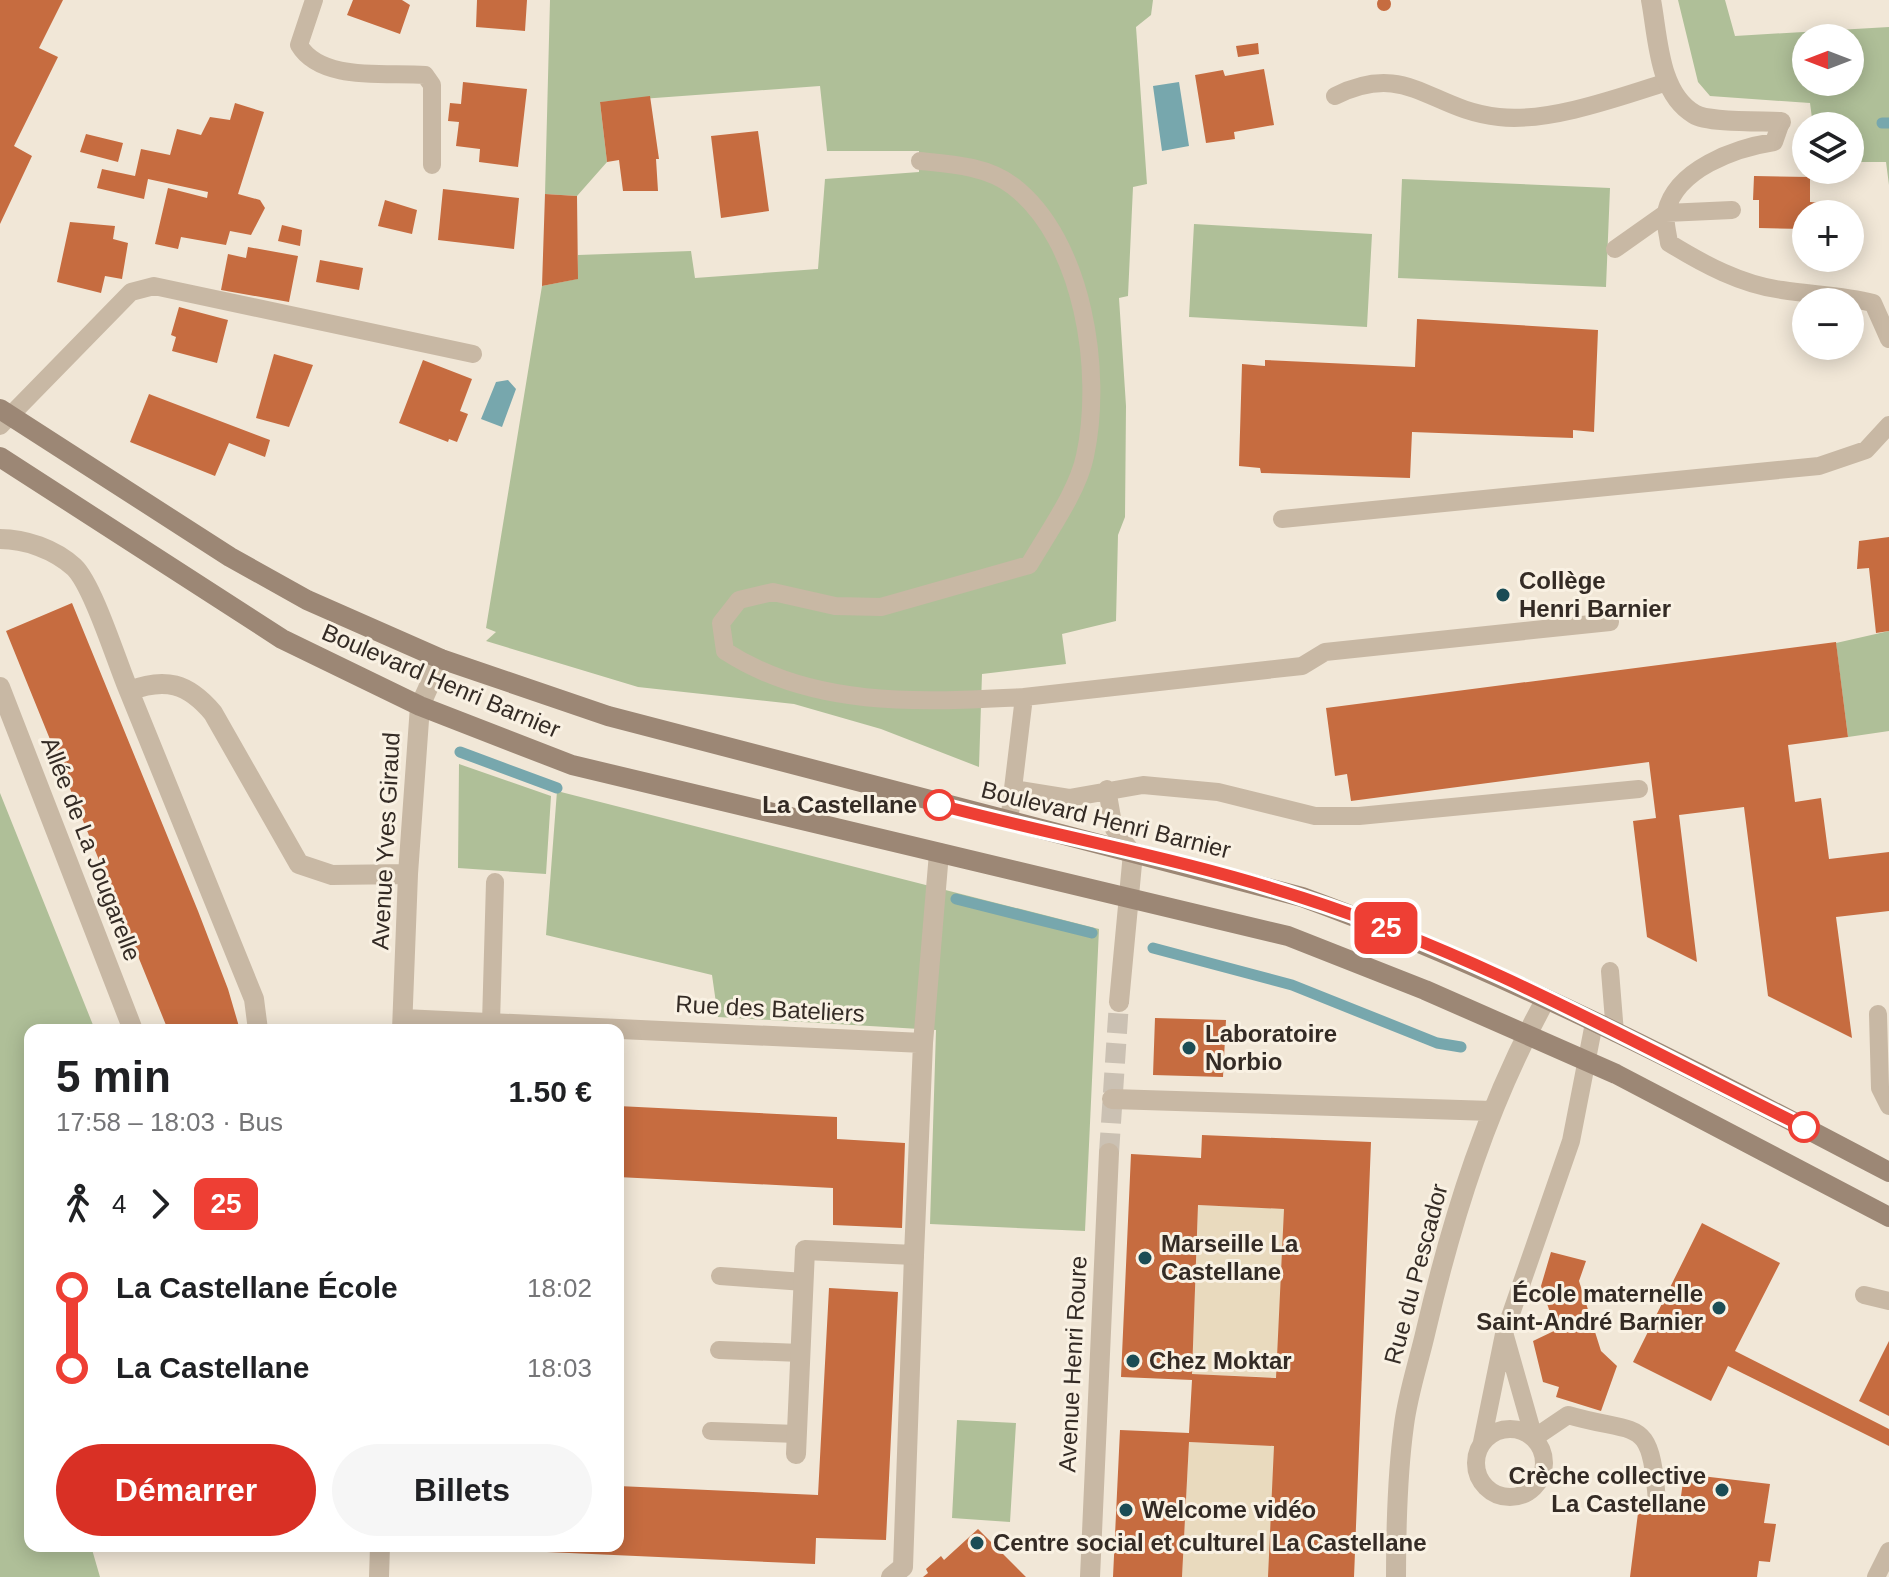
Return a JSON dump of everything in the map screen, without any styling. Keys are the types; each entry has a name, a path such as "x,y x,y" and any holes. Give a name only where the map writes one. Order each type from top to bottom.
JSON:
{"main road":[{"name":"Boulevard Henri Barnier","path":"4,417 230,557 307,600 441,659 608,716 1302,897 1414,938 1546,999 1889,1172"},
{"name":"Boulevard Henri Barnier","path":"0,457 282,639 420,706 572,765 1129,895 1288,936 1588,1061 1889,1217"}],"street":[{"path":"1651,0 1667,82 1696,116 1781,122"},
{"path":"0,539 29,541 74,567 85,584 254,999 257,1024"},
{"name":"Avenue Yves Giraud","path":"402,1024 408,874 420,706 441,659"},
{"path":"129,691 151,682 178,685 199,696 213,713 299,864 332,875 408,874"},
{"name":"Allée de La Jougarelle","path":"0,687 131,1024"},
{"path":"891,1577 903,1567 923,1043 939,853"},
{"path":"1119,1002 1133,853"},
{"name":"Rue du Pescador","path":"1396,1577 1397,1497 1404,1422 1444,1256 1492,1111 1546,999"},
{"name":"Rue des Bateliers","path":"446,1024 513,1024"},
{"name":"Rue des Bateliers","path":"624,1029 923,1043"},
{"path":"1112,1099 1492,1111"},
{"name":"Avenue Henri Roure","path":"1090,1577 1109,1153"},
{"path":"796,1444 805,1250 914,1255"},
{"path":"379,1577 380,1552"}],"lane":[{"path":"314,0 299,45 306,57 325,68 425,75 432,85 432,165"},
{"path":"1335,96 1361,83 1383,82 1409,86 1466,111 1501,118 1544,115 1667,82"},
{"path":"1781,122 1774,142 1746,146 1680,181 1666,213 1669,243 1709,268 1780,290 1839,294 1873,303 1889,339"},
{"path":"920,161 967,166 1010,184 1043,213 1055,234 1066,255 1087,333 1090,403 1085,459 1029,565 881,607 835,606 773,592 739,600 721,623 725,651 748,666 793,685 851,696 906,700 1024,697 1302,666 1325,652 1610,622"},
{"path":"1615,249 1666,213 1732,210"},
{"path":"4,417 131,292 154,286 473,354"},
{"path":"1282,519 1819,466 1866,450 1889,425"},
{"path":"1009,822 1024,697"},
{"path":"1014,789 1069,798 1143,785 1218,792 1315,816 1359,816 1639,789"},
{"path":"1107,789 1114,829 1133,853"},
{"path":"491,1023 495,882"},
{"path":"1610,971 1615,1033"},
{"path":"1878,1014 1880,1088 1889,1106"},
{"path":"1504,1334 1534,1438 1541,1447 1544,1469 1533,1487 1514,1497 1493,1493 1478,1476 1477,1453 1482,1442 1504,1334 1571,1141 1594,1023"},
{"path":"720,1276 804,1282"},
{"path":"1864,1295 1889,1301"},
{"path":"719,1350 801,1353"},
{"path":"1534,1438 1568,1415 1634,1429 1647,1440 1654,1459 1657,1501"},
{"path":"1482,1442 1501,1429 1514,1428 1534,1438"},
{"path":"711,1431 796,1444"},
{"path":"1876,1577 1889,1551"}],"green space":[{"path":"550,0 1153,0 1151,15 1136,27 1147,184 1133,187 1128,296 1119,298 1126,406 1125,517 1118,535 1116,621 1062,634 1066,664 982,674 979,767 881,729 794,704 638,687 486,641 496,632 486,628 542,286 577,279 578,255 691,251 695,278 818,269 825,179 919,172 919,151 827,151 820,86 600,102 607,162 577,196 545,194"},
{"path":"1678,0 1725,0 1735,36 1792,33 1792,96 1864,96 1864,28 1889,27 1889,185 1886,162 1864,162 1864,112 1811,112 1810,103 1710,96 1698,82"},
{"path":"1402,179 1610,188 1606,287 1398,278"},
{"path":"1194,224 1372,234 1367,327 1189,317"},
{"path":"1889,631 1889,731 1848,737 1836,643"},
{"path":"459,764 551,796 546,874 458,868"},
{"path":"557,791 1099,929 1085,1231 930,1224 936,1030 718,1017 712,975 546,935"},
{"path":"0,793 93,1024 24,1024 24,1552 93,1552 100,1577 0,1577"},
{"path":"957,1420 1016,1423 1010,1522 952,1518"}],"shaded area":[{"path":"1198,1205 1368,1212 1362,1381 1192,1374"},
{"path":"1189,1442 1358,1450 1354,1577 1182,1577"}],"water":[{"path":"1179,82 1189,146 1162,151 1153,86"},
{"path":"508,380 516,389 502,427 481,419 496,382"}],"building":[{"path":"1379,-1 1389,-1 1389,9 1379,9"},
{"path":"0,0 63,0 39,48 58,57 14,146 32,156 0,224"},
{"path":"353,0 402,0 410,5 400,34 347,15"},
{"path":"477,0 527,0 525,31 476,27"},
{"path":"1258,43 1259,54 1238,57 1236,46"},
{"path":"1264,69 1274,125 1234,132 1235,139 1206,143 1195,75 1223,70 1225,76"},
{"path":"463,82 527,89 518,167 479,162 480,149 456,146 459,122 448,121 450,103 461,104"},
{"path":"650,96 659,159 656,159 658,191 623,191 619,160 607,162 600,102"},
{"path":"235,103 264,112 238,194 260,200 265,208 251,235 230,231 226,245 181,237 178,249 155,244 168,188 207,198 208,192 148,179 144,199 97,188 102,169 135,176 141,149 170,155 177,129 201,135 210,117 230,120"},
{"path":"758,131 769,211 721,218 711,136"},
{"path":"86,134 123,143 118,162 80,152"},
{"path":"1754,176 1792,177 1792,184 1810,184 1810,200 1792,200 1792,229 1759,228 1759,200 1753,200"},
{"path":"443,189 519,198 514,249 438,240"},
{"path":"545,194 577,196 578,279 542,286"},
{"path":"385,200 417,210 412,234 378,226"},
{"path":"70,222 115,226 113,239 128,243 122,279 105,276 101,293 57,282"},
{"path":"282,225 302,230 300,246 278,241"},
{"path":"248,247 298,256 289,302 221,290 228,254 246,258"},
{"path":"320,260 363,268 359,290 316,282"},
{"path":"179,307 228,320 217,363 172,351 176,337 171,335"},
{"path":"1417,319 1598,330 1594,432 1573,430 1573,438 1412,432 1410,478 1261,473 1260,468 1239,466 1242,364 1265,366 1265,360 1415,367"},
{"path":"274,354 313,365 289,427 256,418"},
{"path":"423,360 472,379 460,411 468,414 457,442 449,439 448,442 399,423"},
{"path":"149,394 270,440 265,457 229,443 215,476 130,442"},
{"path":"1889,537 1889,631 1876,633 1869,568 1857,569 1859,541"},
{"path":"72,603 198,911 238,1024 166,1024 6,631"},
{"path":"1836,642 1848,737 1788,745 1795,802 1821,798 1829,859 1889,852 1889,911 1836,917 1852,1038 1768,996 1744,807 1679,815 1697,962 1647,937 1633,821 1656,818 1649,762 1351,801 1347,774 1335,776 1326,708"},
{"name":"Laboratoire Norbio","path":"1155,1018 1226,1020 1223,1077 1153,1075"},
{"path":"624,1106 837,1117 837,1139 905,1143 902,1228 833,1225 833,1188 624,1177"},
{"path":"1202,1135 1371,1142 1354,1577 1268,1577 1274,1446 1189,1442 1182,1577 1113,1577 1120,1430 1189,1433 1192,1380 1121,1377 1131,1154 1201,1158","holes":["1198,1205 1284,1209 1276,1378 1192,1374"]},
{"path":"1702,1223 1780,1263 1735,1351 1889,1429 1889,1446 1728,1366 1711,1401 1633,1362"},
{"path":"1551,1252 1586,1261 1579,1281 1601,1351 1617,1366 1601,1411 1556,1397 1559,1387 1543,1382 1533,1341 1556,1330 1541,1286"},
{"path":"829,1288 898,1292 886,1540 816,1538 815,1564 546,1552 624,1552 624,1486 818,1495"},
{"path":"1889,1341 1889,1416 1859,1401"},
{"path":"1684,1474 1770,1484 1764,1523 1776,1524 1770,1562 1759,1561 1757,1577 1630,1577 1639,1505 1679,1511"},
{"name":"Centre social et culturel La Castellane","path":"978,1529 1026,1577 923,1577 928,1573 926,1569 941,1556 944,1560"}],"waterway":[{"path":"1882,123 1889,123"},
{"path":"460,752 557,788"},
{"path":"956,899 1092,933"},
{"path":"1153,948 1292,985 1437,1043 1461,1047"}],"tunnel":[{"path":"1109,1153 1119,1002"}],"bus line":[{"name":"25","path":"939,805 1302,897 1414,938 1488,971 1804,1127"}],"place":[{"name":"Collège Henri Barnier","path":"1503,595"},
{"name":"La Castellane","path":"939,805"},
{"name":"Laboratoire Norbio","path":"1189,1048"},
{"name":"Marseille La Castellane","path":"1145,1258"},
{"name":"École maternelle Saint-André Barnier","path":"1719,1308"},
{"name":"Chez Moktar","path":"1133,1361"},
{"name":"Crèche collective La Castellane","path":"1722,1490"},
{"name":"Welcome vidéo","path":"1126,1510"},
{"name":"Centre social et culturel La Castellane","path":"977,1543"}]}
